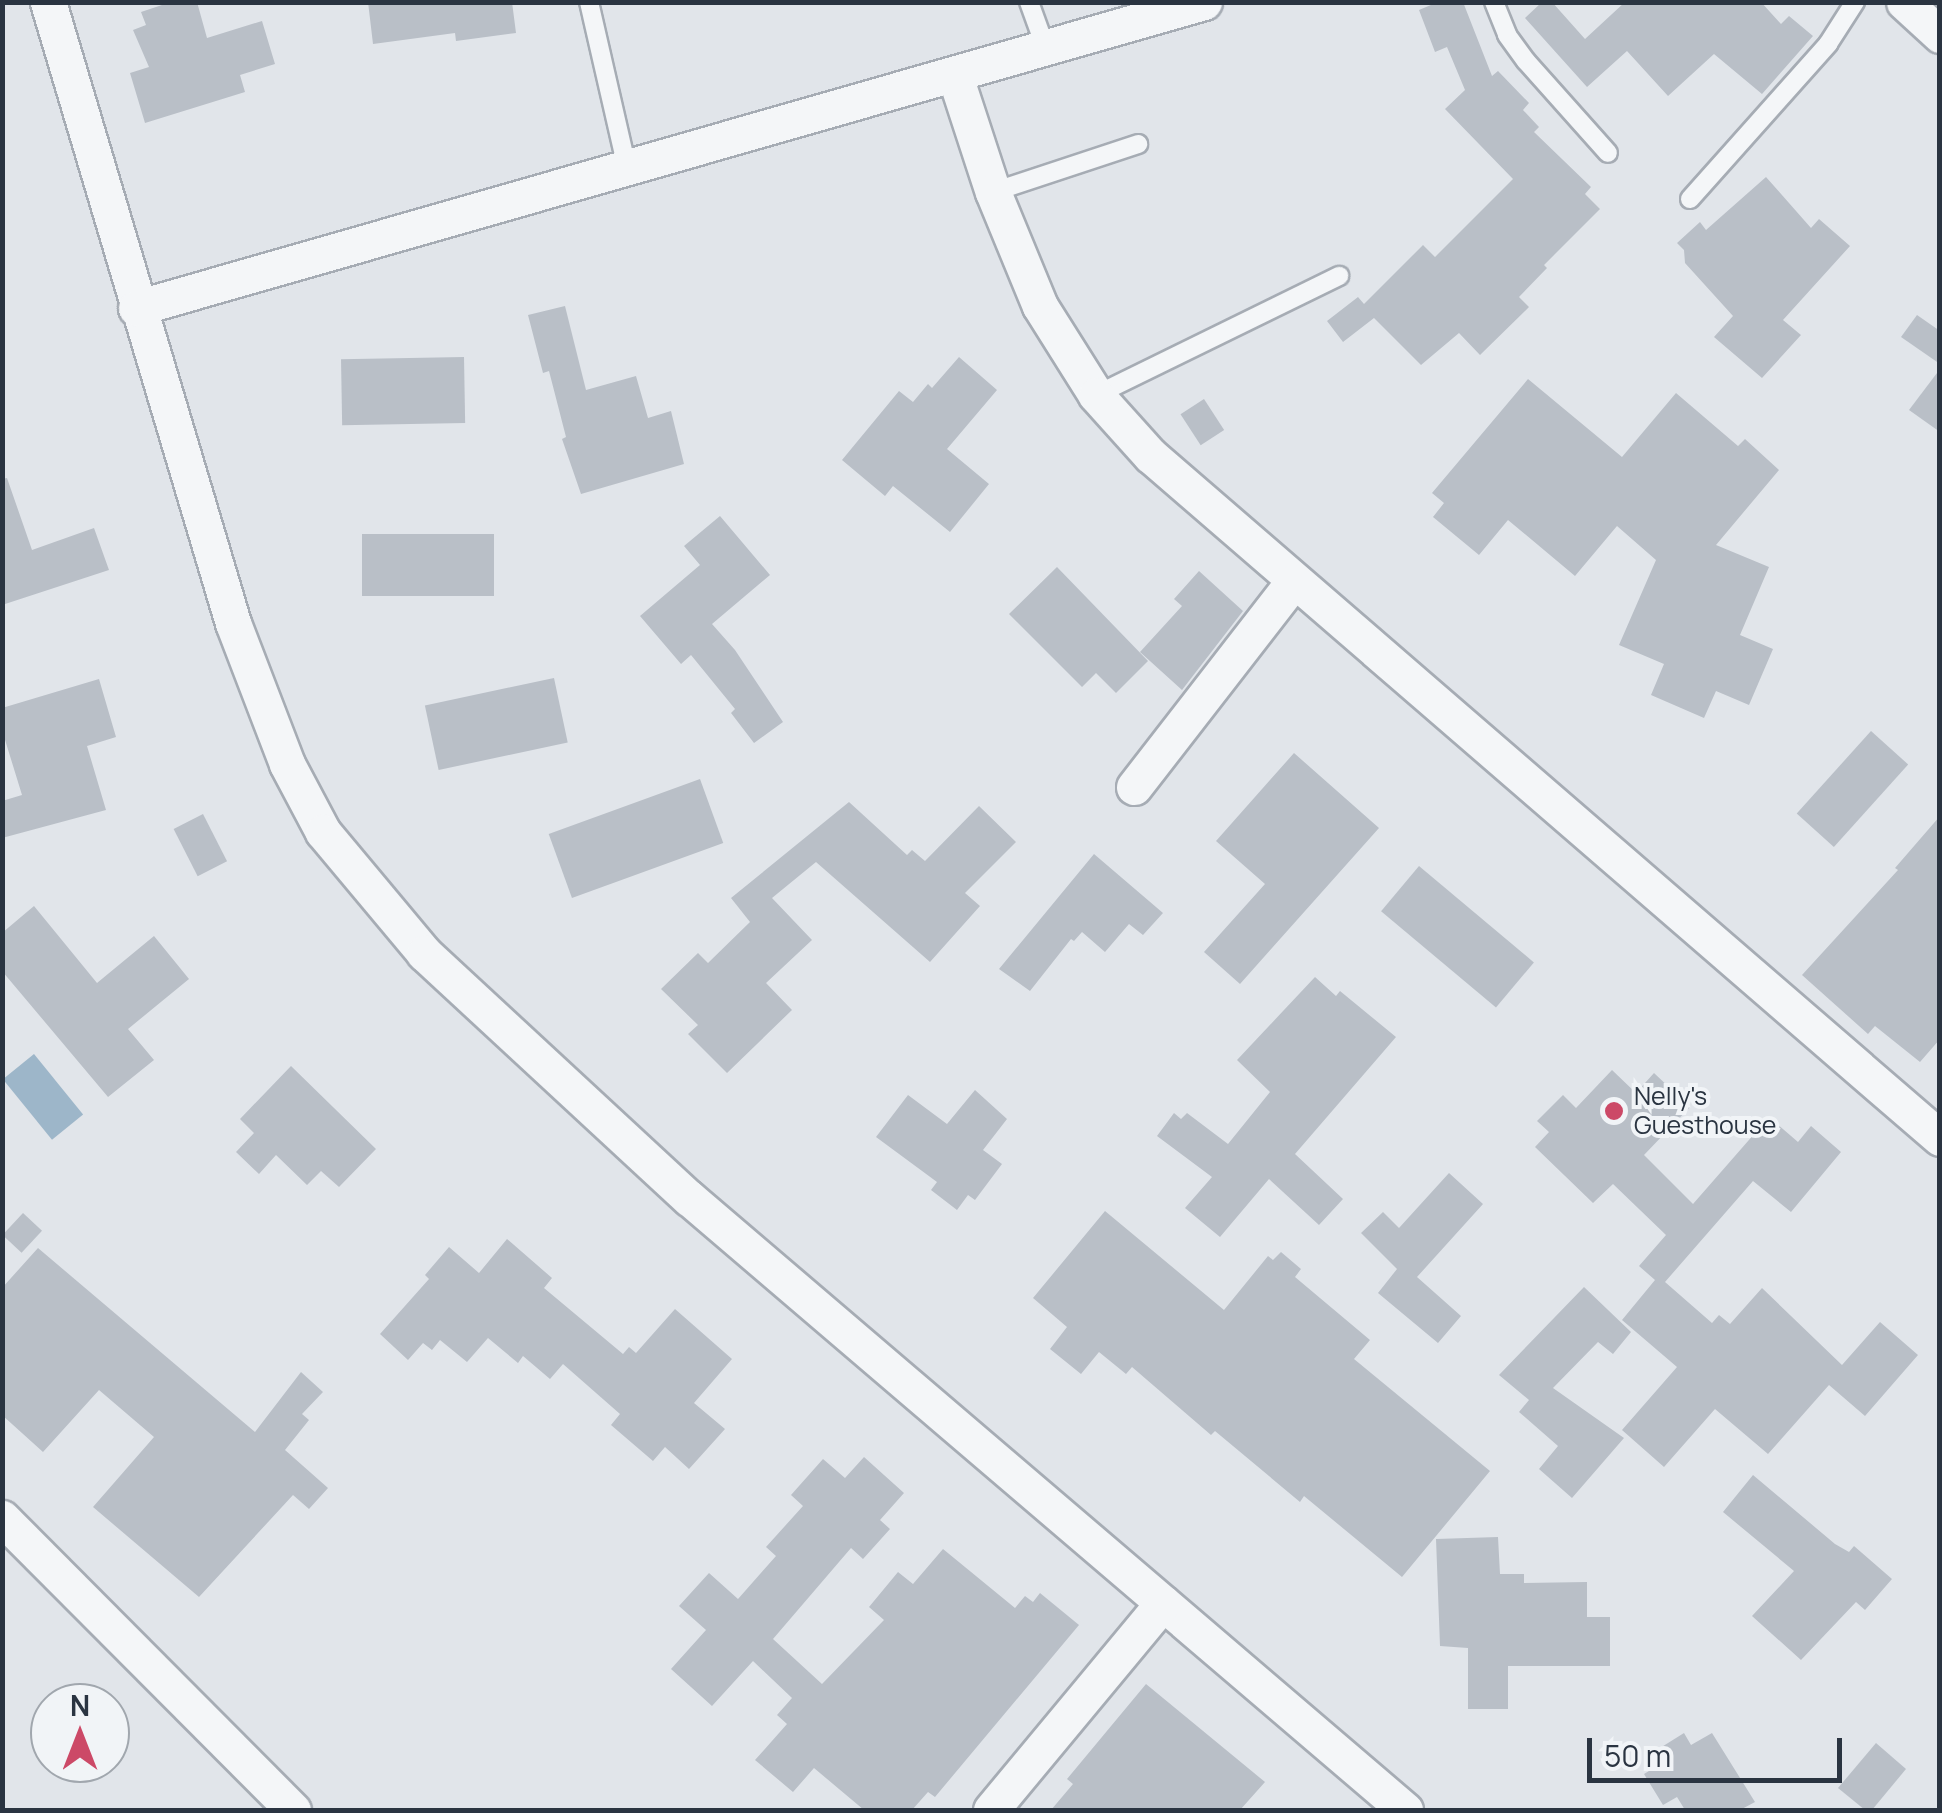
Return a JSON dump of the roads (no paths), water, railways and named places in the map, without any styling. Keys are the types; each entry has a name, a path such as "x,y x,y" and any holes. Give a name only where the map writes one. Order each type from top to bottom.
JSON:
{"street":[{"path":"48,2 136,308 233,623 288,764 323,832 424,953 690,1198 1405,1810"},
{"path":"136,308 1204,2"},
{"path":"1904,2 1940,35"},
{"path":"955,76 993,192 1040,306 1096,395 1150,456 1940,1138"},
{"path":"1134,787 1293,582"},
{"path":"2,1518 293,1810"},
{"path":"991,1810 1164,1603"}],"lane":[{"path":"589,2 627,168"},
{"path":"1030,2 1046,50"},
{"path":"1494,2 1506,35 1608,153"},
{"path":"1690,198 1828,44 1855,2"},
{"path":"993,192 1138,144"},
{"path":"1096,395 1340,276"}],"water":[{"path":"34,1054 83,1115 52,1140 3,1079"}],"place":[{"name":"Nelly's Guesthouse","path":"1614,1111"}]}
